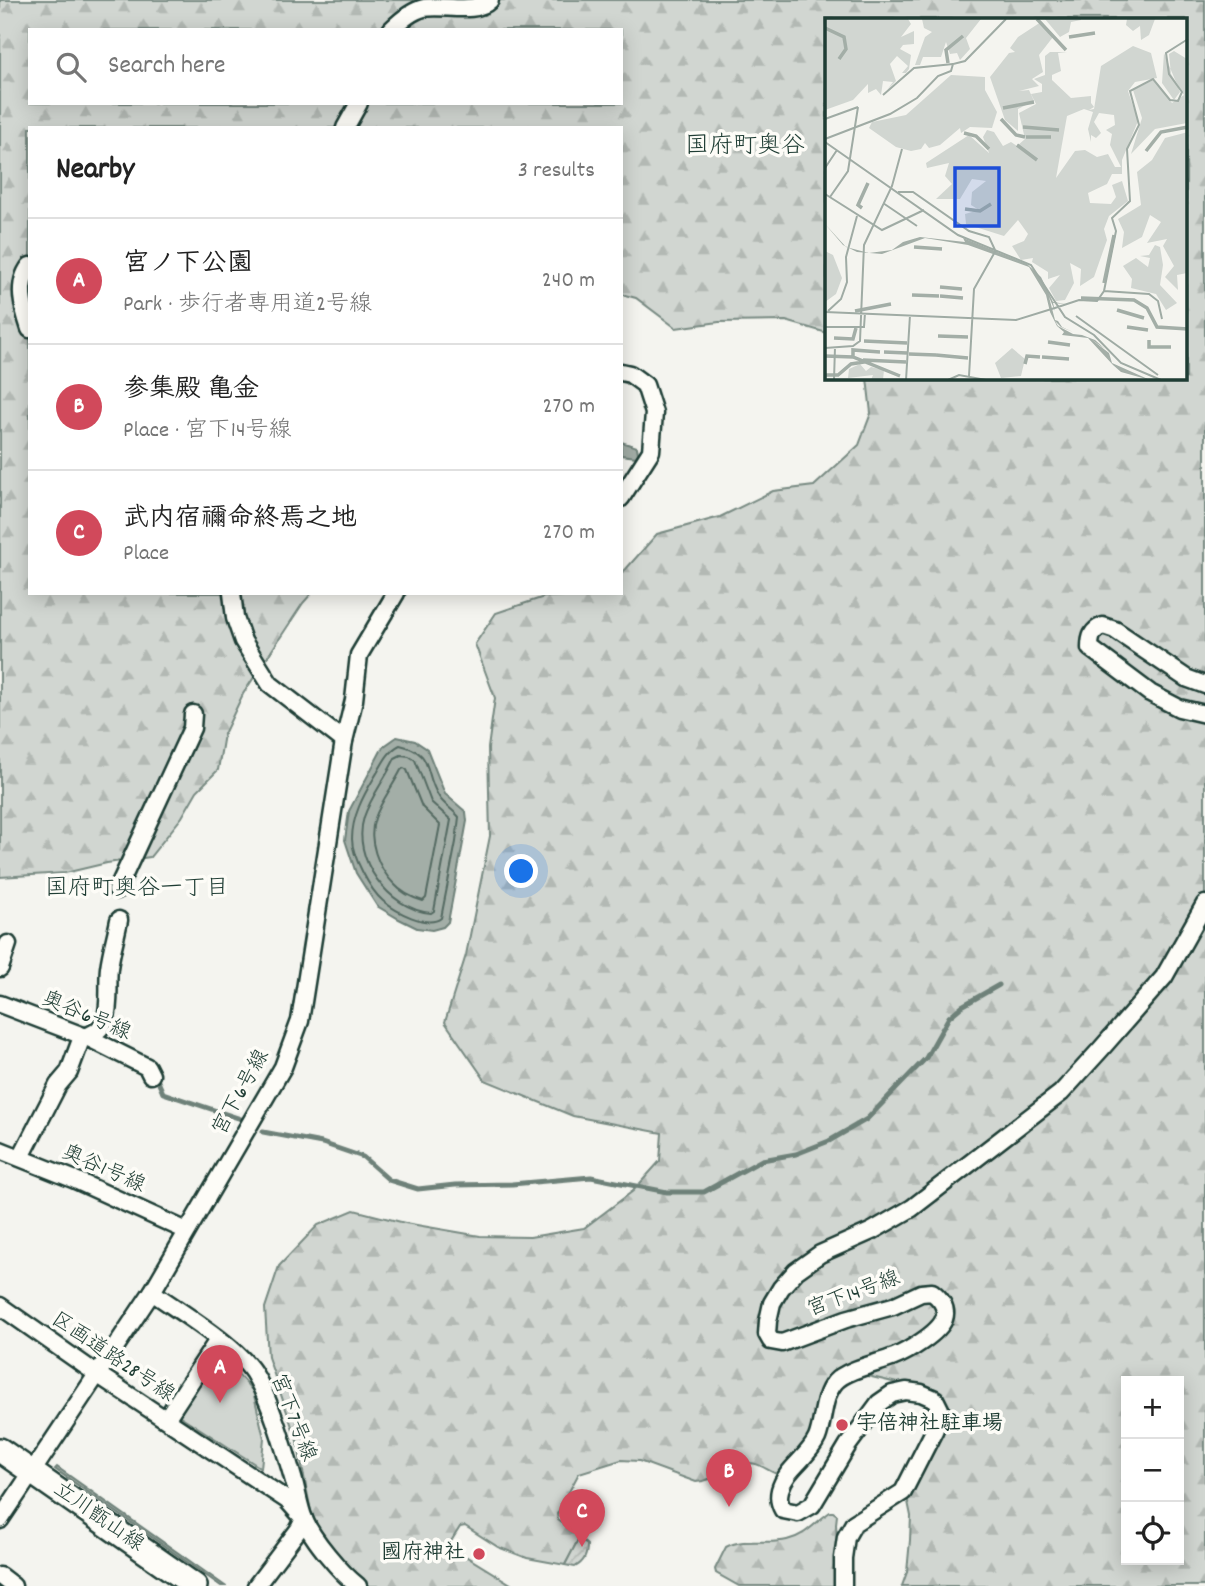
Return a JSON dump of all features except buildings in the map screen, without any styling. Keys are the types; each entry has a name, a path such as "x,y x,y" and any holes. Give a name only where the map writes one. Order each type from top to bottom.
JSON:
{"street":[{"path":"393,28 406,16 424,8 485,6 490,0"},
{"path":"346,126 358,105"},
{"path":"28,268 21,289 28,323"},
{"path":"623,372 630,374 645,385 654,413 651,450 623,495"},
{"path":"232,595 235,618 243,641 270,684 344,741"},
{"name":"宮下6号線","path":"0,1520 152,1292 283,1068 300,1021 344,741 354,700 359,655 395,595"},
{"path":"1205,685 1186,678 1115,630 1102,626 1095,629 1090,637 1090,648 1150,693 1179,708 1205,714"},
{"path":"117,890 192,728 193,714"},
{"name":"宮下14号線","path":"843,1586 846,1537 854,1523 903,1492 934,1431 940,1409 934,1399 921,1393 906,1391 892,1394 878,1403 848,1445 812,1505 799,1513 783,1510 779,1502 785,1478 818,1436 827,1397 834,1383 848,1373 911,1349 939,1326 945,1318 944,1307 940,1298 932,1292 921,1293 893,1306 846,1319 782,1343 771,1341 767,1334 772,1303 796,1271 820,1254 872,1231 912,1208 1061,1093 1164,977 1205,904"},
{"path":"21,1157 58,1085 69,1072 82,1037 91,1035 103,1026 109,998 109,967 119,920"},
{"path":"0,968 8,944"},
{"name":"奥谷6号線","path":"0,1004 91,1039 147,1067 151,1075"},
{"name":"奥谷1号線","path":"0,1150 187,1231"},
{"name":"宮下7号線","path":"152,1292 236,1353 252,1372 267,1401 293,1476 304,1519 313,1536 336,1565 358,1586"},
{"name":"区画道路28号線","path":"0,1306 287,1500 304,1519"},
{"path":"166,1419 218,1340"},
{"name":"立川甑山線","path":"0,1450 195,1586"},
{"path":"256,1586 304,1519"},
{"path":"0,1576 13,1586"}],"green space":[{"path":"0,0 1205,0 1205,1586 902,1586 907,1572 910,1540 911,1516 907,1497 945,1421 914,1387 846,1371 813,1436 783,1475 751,1463 696,1482 639,1461 621,1460 579,1473 557,1514 558,1520 580,1536 565,1565 527,1558 498,1547 465,1526 460,1527 450,1543 451,1547 514,1586 366,1586 352,1576 315,1532 297,1441 268,1357 265,1308 279,1266 318,1225 354,1210 405,1223 480,1236 530,1237 584,1228 633,1191 660,1161 662,1133 573,1116 485,1080 445,1022 466,955 490,836 488,748 495,698 475,644 496,613 544,597 623,595 623,571 657,534 720,517 773,491 814,486 859,445 871,413 867,380 1188,380 1188,18 825,18 825,332 786,321 719,322 676,328 636,298 623,295 623,126 28,126 28,595 310,595 243,694 224,734 218,770 197,791 182,817 150,857 65,873 0,877"},
{"path":"218,1352 253,1391 264,1438 261,1468 177,1414"},
{"path":"830,1512 837,1515 840,1586 739,1586 716,1573 715,1569 726,1547 741,1542 794,1538"},
{"path":"579,1538 587,1545 584,1558 575,1567 565,1565"}],"water":[{"path":"623,443 637,447 636,457 623,455"},
{"path":"397,737 415,741 427,749 445,794 466,812 467,821 448,922 443,927 432,930 417,928 377,906 356,873 345,840 349,811 383,747"},
{"path":"57,1467 225,1586 221,1586 55,1469"}],"waterway":[{"path":"263,1132 322,1143 363,1157 389,1180 418,1189 591,1177 667,1192 704,1192 762,1160 796,1154 829,1141 867,1119 926,1058 949,1017 962,1006 999,985"},
{"path":"157,1079 163,1093 241,1119"}],"place":[{"name":"宮ノ下公園","path":"220,1403"},
{"name":"宇倍神社駐車場","path":"842,1425"},
{"name":"参集殿 亀金","path":"729,1507"},
{"name":"武内宿禰命終焉之地","path":"582,1547"},
{"name":"國府神社","path":"479,1554"}],"district":[{"name":"国府町奥谷","path":"745,147"},
{"name":"国府町奥谷一丁目","path":"137,889"}]}
